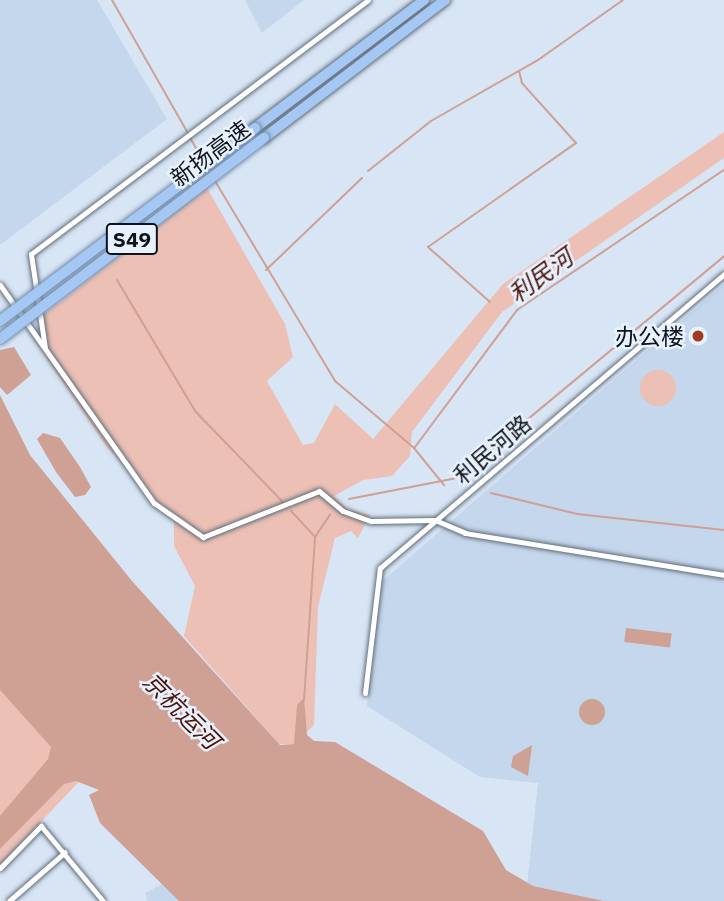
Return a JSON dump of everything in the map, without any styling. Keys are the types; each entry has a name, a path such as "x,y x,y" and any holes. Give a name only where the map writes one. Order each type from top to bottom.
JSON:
{"highway":[{"name":"新扬高速","path":"0,321 424,0"},
{"name":"新扬高速","path":"0,339 445,0"}],"street":[{"path":"45,348 32,254 368,0"},
{"name":"利民河路","path":"365,693 375,577 435,520 724,274"},
{"path":"0,285 153,503 203,537 216,537 319,491 343,511 371,521 435,520 465,533 724,575"},
{"path":"0,868 41,826 103,901"},
{"path":"9,901 65,852"}],"shaded area":[{"path":"0,0 97,0 167,119 0,245"},
{"path":"245,0 304,0 262,33"},
{"path":"724,132 724,158 502,312 412,432 410,456 392,476 363,480 334,496 347,509 370,515 358,538 351,531 335,538 318,607 314,725 294,744 279,744 184,636 195,586 174,546 174,519 106,446 41,350 41,317 207,188 285,324 293,357 267,381 303,445 314,443 335,404 373,439 503,284"},
{"path":"724,284 724,901 604,901 527,885 538,783 480,777 367,706 379,584"},
{"path":"658,370 670,376 676,388 670,400 658,406 646,400 640,388 646,376"},
{"path":"0,684 89,771 0,865"},
{"path":"164,883 179,901 148,901 145,893"}],"water":[{"path":"14,347 31,375 7,395 0,387 0,350"},
{"name":"京杭运河","path":"0,395 30,455 132,581 280,745 294,744 297,705 304,698 307,735 314,741 335,742 483,831 506,870 533,886 604,901 179,901 100,823 89,795 99,790 76,781 64,784 0,849 0,816 48,759 51,747 0,690"},
{"path":"43,433 60,438 80,467 91,487 85,495 75,497 56,472 37,439"},
{"path":"626,628 672,634 670,648 624,642"},
{"path":"592,699 601,703 605,712 601,721 592,725 583,721 579,712 583,703"},
{"path":"532,745 528,776 511,767 513,756"}],"waterway":[{"path":"112,0 188,133"},
{"path":"368,171 431,121 538,60 623,0"},
{"path":"490,302 428,247 576,143 522,83 519,71"},
{"path":"190,138 203,160"},
{"name":"利民河","path":"415,447 517,310 724,170"},
{"path":"266,270 362,178"},
{"path":"215,181 335,381 414,448 444,485"},
{"path":"349,499 457,478 724,256"},
{"path":"117,280 195,411 283,502"},
{"path":"491,493 577,514 724,530"},
{"path":"291,511 314,536"},
{"path":"304,700 315,537 330,515"}],"place":[{"name":"办公楼","path":"698,336"}]}
